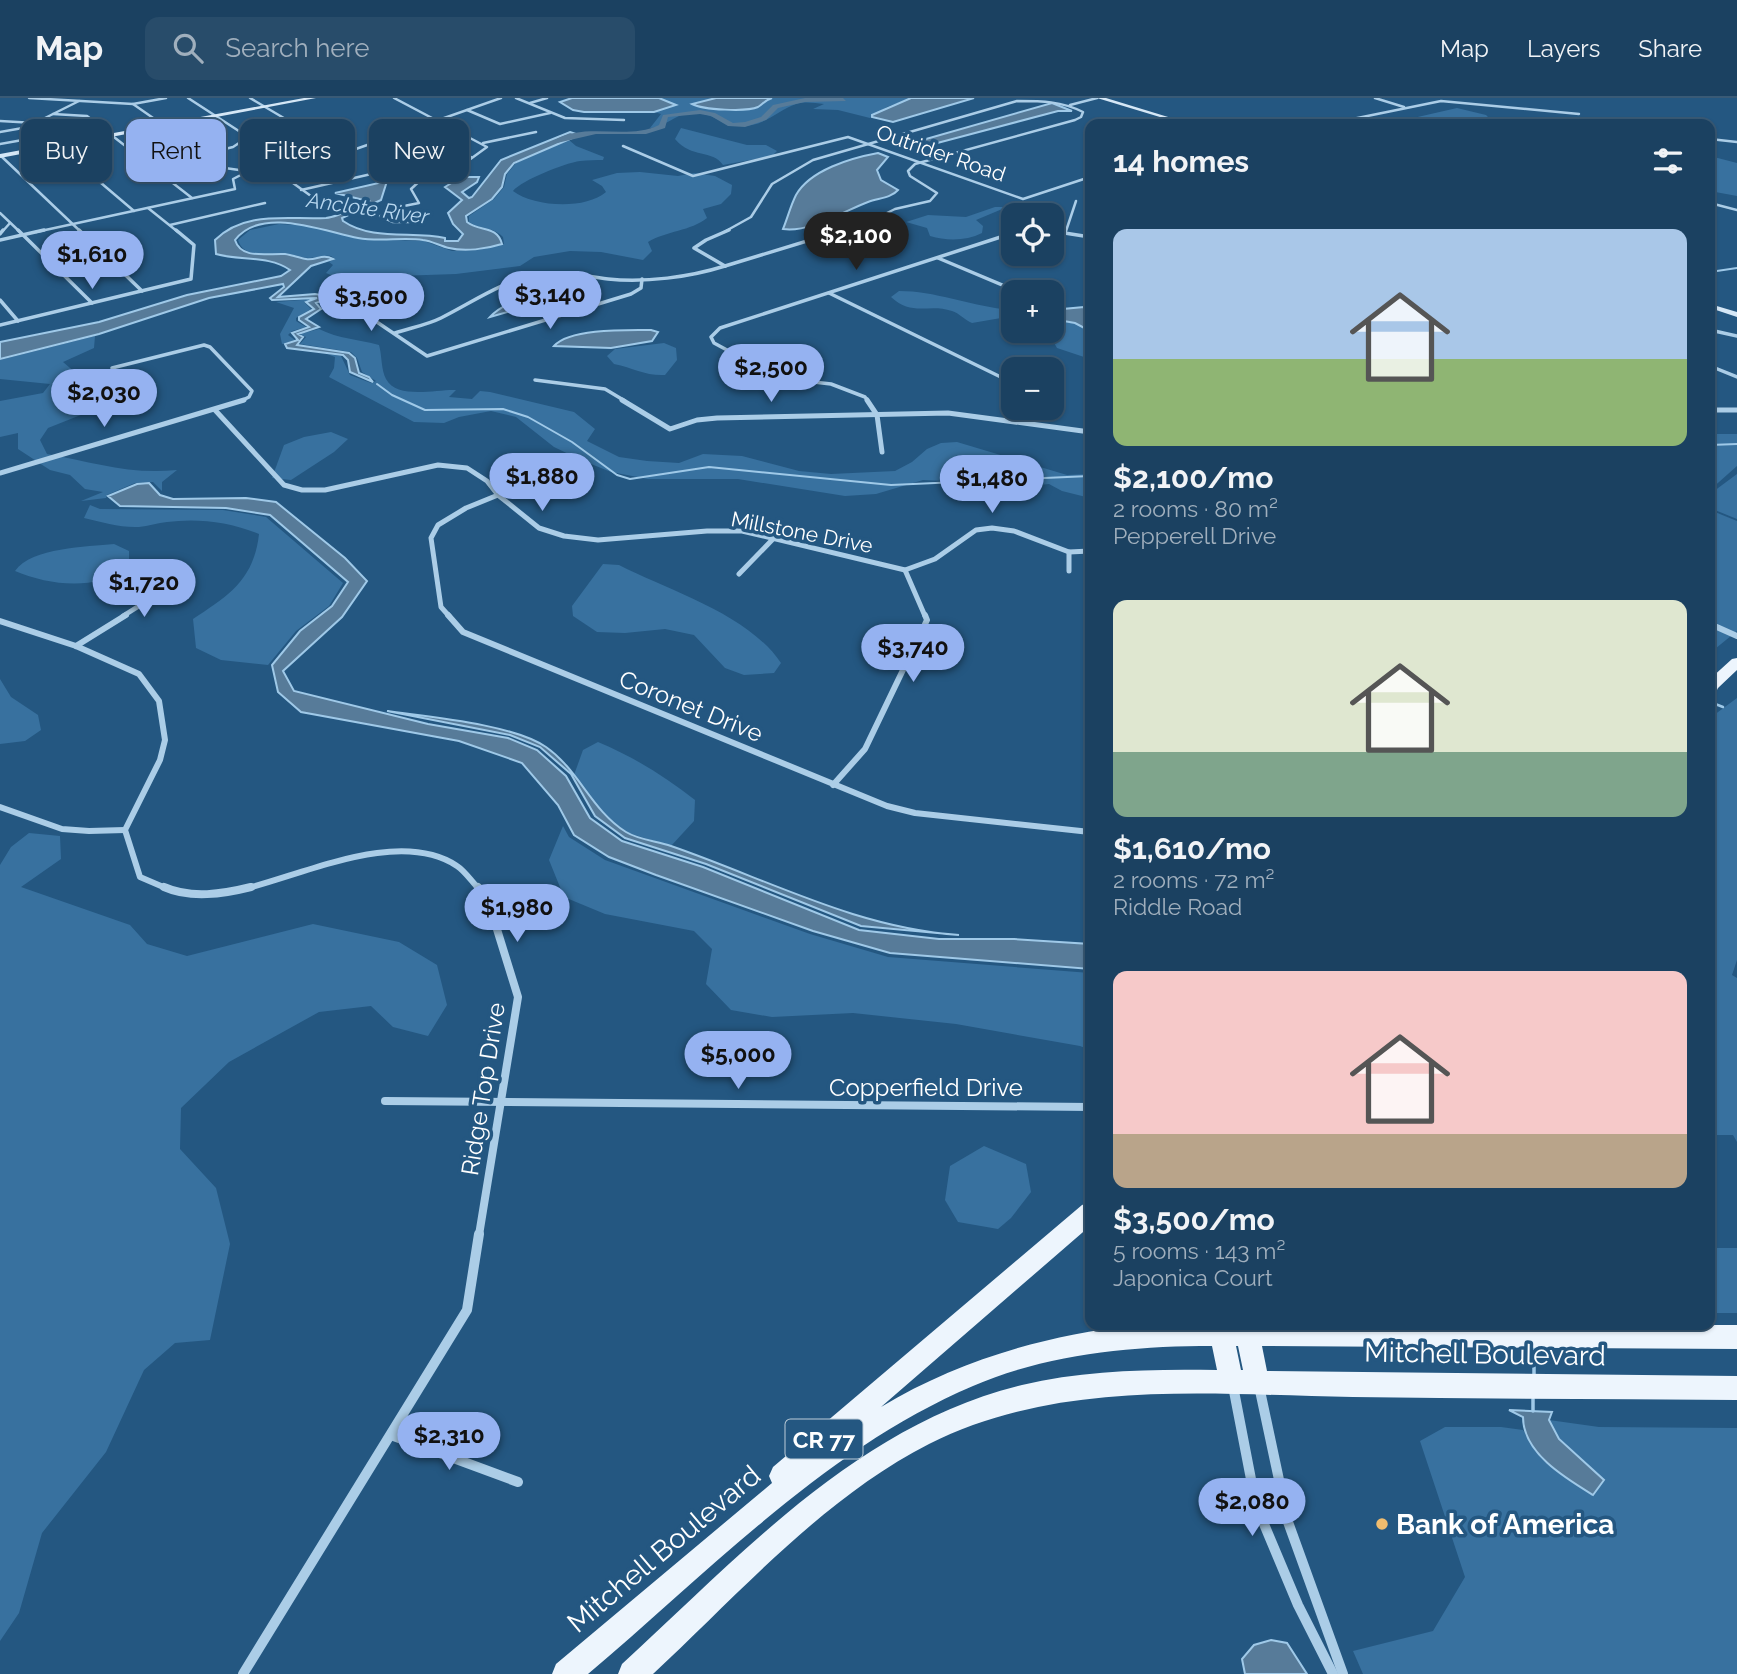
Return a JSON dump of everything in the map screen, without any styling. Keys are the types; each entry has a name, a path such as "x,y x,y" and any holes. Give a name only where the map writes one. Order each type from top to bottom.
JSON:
{"main road":[{"path":"1715,670 1737,650"},
{"path":"1715,682 1737,662"},
{"path":"1715,690 1737,672"},
{"name":"CR 77","path":"565,1674 817,1445 1085,1216"},
{"name":"Mitchell Boulevard","path":"565,1674 786,1486 866,1430 921,1398 993,1367 1075,1345 1207,1330"},
{"path":"1220,1330 1245,1383"},
{"path":"1245,1383 1246,1330"},
{"name":"Mitchell Boulevard","path":"1307,1330 1737,1337"},
{"name":"CR 77","path":"642,1670 821,1502 865,1469 921,1435 978,1409 1092,1384 1159,1380 1245,1383"},
{"name":"Mitchell Boulevard","path":"1245,1383 1737,1388"}],"street":[{"path":"29,98 133,104 166,98"},
{"path":"44,119 86,98"},
{"path":"116,103 128,98"},
{"path":"188,98 221,119"},
{"path":"250,98 285,119"},
{"path":"200,119 313,98"},
{"path":"394,98 434,119"},
{"path":"443,119 501,98"},
{"path":"516,98 572,119 624,120"},
{"path":"529,104 547,98"},
{"path":"1066,104 1080,98"},
{"path":"1066,104 1098,98 1171,119"},
{"path":"1375,98 1405,107"},
{"path":"395,333 439,319 471,299 534,275 564,271 609,279 642,279 687,275 725,267 865,224 895,209 930,201 937,193 910,176 908,171 919,162 1081,117 1082,111 1066,104 1040,100 1014,102 867,144 794,169 767,190 756,213 748,220 737,228 700,242 694,248 725,267"},
{"path":"1351,119 1427,102 1461,101 1579,114"},
{"path":"133,104 154,119"},
{"path":"467,110 500,124 551,113"},
{"path":"52,114 87,116 192,198"},
{"path":"0,121 21,123"},
{"path":"226,123 245,135 245,139 226,149"},
{"path":"0,132 21,127"},
{"path":"469,136 483,143 536,132"},
{"path":"113,135 126,133"},
{"name":"Outrider Road","path":"623,146 686,176 848,137 1023,199 1085,179"},
{"path":"0,144 21,140"},
{"path":"1715,140 1737,142"},
{"path":"419,222 393,222 380,217 391,209 419,203 411,189 418,180 465,163 486,147 483,143"},
{"path":"322,204 286,178 311,172 369,144"},
{"path":"1,156 21,152"},
{"path":"1,156 142,291"},
{"path":"363,170 369,173"},
{"path":"0,240 235,189 233,179 240,175"},
{"path":"301,190 369,175"},
{"path":"100,182 134,211"},
{"path":"1076,201 1066,231 1085,236"},
{"path":"170,225 265,203"},
{"path":"1715,204 1737,210"},
{"path":"0,325 191,279 194,245 148,208"},
{"path":"0,214 92,303"},
{"path":"0,234 10,223"},
{"path":"882,452 877,415 865,397 849,389 779,378 714,344 711,337 720,328 1001,237"},
{"path":"937,258 1001,285"},
{"path":"383,298 366,312 427,356 631,294 641,288 642,279"},
{"path":"829,293 1001,377"},
{"path":"1,302 18,321"},
{"path":"1715,308 1737,315"},
{"path":"1715,331 1737,336"},
{"path":"0,472 237,404 249,397 252,391 210,347 192,346 112,368"},
{"path":"1715,368 1737,377"},
{"path":"535,380 605,389 670,429 697,420 717,418 948,413 1085,431"},
{"name":"Millstone Drive","path":"215,410 284,485 302,490 325,490 438,465 467,468 487,481 498,495 540,528 564,536 598,540 707,531 742,531 905,570 935,559 976,530 1014,531 1069,552 1085,551"},
{"path":"1715,410 1737,410"},
{"name":"Coronet Drive","path":"498,495 466,508 438,524 431,538 441,607 463,632 887,806 915,813 1085,831"},
{"path":"738,574 773,539"},
{"path":"1069,552 1069,571"},
{"path":"76,646 185,577 188,570"},
{"path":"834,785 865,749 928,620 905,570"},
{"path":"0,621 76,646 139,674 159,701 165,740 163,750 125,830 75,831 0,807"},
{"path":"1715,626 1737,636"},
{"name":"Ridge Top Drive","path":"125,830 140,877 177,893 225,894 365,853 420,851 457,866 487,897 518,997 467,1311 243,1674"},
{"name":"Copperfield Drive","path":"384,1101 1085,1107"},
{"path":"1245,1383 1256,1505 1298,1605 1333,1674"},
{"path":"1245,1383 1288,1522 1343,1674"},
{"path":"391,1435 518,1482"}],"shaded area":[{"path":"572,98 659,98 676,105 654,112 584,112 573,110 560,102"},
{"path":"659,98 716,98 694,104 720,109 743,109 759,106 772,98 911,98 887,107 870,118 838,110 813,109 824,104 806,102 790,106 752,125 728,124 703,114 688,113 650,128 661,114 654,112 675,105"},
{"path":"716,98 772,98 758,107 735,110 692,104"},
{"path":"911,98 974,98 893,122 872,117"},
{"path":"1052,103 1072,111 1058,111 911,150 898,147"},
{"path":"1457,108 1486,115 1490,119 1409,119"},
{"path":"681,128 747,145 766,145 777,151 772,156 723,165 713,157 681,145 675,139"},
{"path":"570,132 579,135 514,163 505,174 502,187 492,199 466,216 467,222 472,225 496,234 502,244 476,249 455,249 430,241 366,239 277,222 261,224 247,230 235,240 238,246 249,253 333,259 311,266 278,297 315,294 333,297 316,303 321,309 306,319 319,327 298,334 303,337 297,345 349,353 355,358 359,373 373,382 350,372 348,360 343,355 287,348 285,344 298,340 292,333 309,327 299,320 299,317 314,309 306,302 317,298 272,300 270,298 284,287 283,284 209,298 99,334 0,359 0,342 99,322 187,295 281,276 290,270 264,260 216,254 215,240 240,224 253,220 326,218 342,214 368,201 335,193 387,182 381,200 342,218 343,221 367,231 432,236 445,238 445,241 458,241 463,234 453,224 448,213 462,200 445,187 453,182 469,182 469,177 479,177 477,182 462,192 469,198 472,197 501,160"},
{"path":"569,140 576,146 604,157 603,160 564,165 534,177 513,191 546,203 573,204 597,198 606,192 592,180 617,173 640,172 715,176 732,185 731,194 721,204 703,209 707,218 701,222 648,242 652,251 643,260 601,252 570,251 534,257 520,266 456,274 338,278 326,273 333,265 329,262 335,259 331,256 309,258 290,254 252,253 241,246 238,240 250,230 279,224 310,226 360,239 424,241 452,251 478,250 504,244 503,237 469,222 469,216 494,199 504,187 507,174 516,163"},
{"path":"878,153 888,157 877,170 881,180 898,190 895,193 815,225 783,229 802,186 832,167"},
{"path":"1715,157 1737,163 1737,196 1715,192"},
{"path":"1001,207 1001,210 976,220 983,226 982,233 963,239 930,236 927,228 906,222 928,215 966,217"},
{"path":"558,288 578,292 490,317 521,298"},
{"path":"899,291 926,293 1001,309 1001,318 972,323 952,311 913,308 891,297"},
{"path":"314,299 304,302 311,309 296,318 296,321 306,327 292,331 288,335 295,340 282,344 280,334 294,308 276,302"},
{"path":"1085,307 1085,328 1064,321 1064,309"},
{"path":"1064,321 1085,328 1085,357 1057,348 1054,343 1064,343"},
{"path":"319,329 379,345 386,379 399,389 418,392 456,390 449,397 472,399 480,391 490,392 574,412 595,429 587,441 619,457 679,463 703,454 742,456 799,471 831,474 895,471 912,462 927,449 941,443 957,442 1067,475 1085,474 1085,497 1062,491 1049,484 994,490 946,481 923,480 876,494 845,496 738,479 648,479 611,472 554,447 516,417 491,411 459,417 444,423 414,422 329,377 334,368 335,357 327,354 341,356 350,375 371,383 376,381 362,372 357,358 351,352 300,344 306,337 300,334"},
{"path":"658,332 652,341 611,348 554,346 562,340 586,333"},
{"path":"95,336 94,348 63,362 111,403 48,428 40,440 47,454 143,471 177,470 162,482 162,491 153,482 135,483 107,495 106,498 81,501 103,492 85,489 70,475 50,470 18,449 18,433 0,437 0,401 43,393 50,384 0,379 0,360"},
{"path":"664,343 676,348 677,360 665,375 645,373 614,364 607,356 615,349"},
{"path":"331,432 348,439 334,452 291,480 272,478 284,445 304,437"},
{"path":"1715,434 1737,434 1737,466 1715,486"},
{"path":"1737,474 1737,519 1715,510 1715,490"},
{"path":"149,483 160,495 173,499 246,498 276,502 345,558 367,581 342,617 283,671 294,691 428,724 508,738 537,750 566,776 590,818 622,841 703,867 859,930 939,939 1014,939 1085,944 1085,969 890,953 813,931 609,857 574,835 558,805 522,763 459,741 301,712 278,692 272,665 300,631 332,606 348,582 270,515 226,508 120,506 108,496 137,484"},
{"path":"90,505 100,509 223,510 266,517 343,583 329,606 296,631 268,665 221,660 196,648 193,619 228,594 245,575 252,563 259,534 237,526 202,521 167,522 139,527 118,526 84,518"},
{"path":"1715,512 1737,521 1737,631 1715,649"},
{"path":"114,544 129,551 129,569 116,576 72,584 43,580 15,571 23,563 47,553"},
{"path":"603,564 619,565 729,617 767,646 781,663 774,673 744,675 725,668 694,635 665,629 625,633 597,632 573,616 572,606"},
{"path":"0,679 11,697 38,715 41,730 25,741 0,744"},
{"path":"1737,698 1737,960 1732,975 1737,978 1737,1142 1733,1135 1715,1135 1715,714"},
{"path":"387,711 492,727 531,739 557,756 603,813 631,835 671,846 812,900 884,923 959,935 861,926 706,864 625,838 595,816 571,774 540,747 510,735"},
{"path":"598,742 648,768 695,800 694,821 671,846 628,833 598,810 574,775 583,750"},
{"path":"563,826 569,837 605,860 810,934 888,957 1085,973 1085,1048 956,1024 853,1013 772,1017 731,1010 706,984 712,949 694,931 605,914 564,897 549,860"},
{"path":"29,833 60,836 61,859 21,887 130,925 147,944 187,956 313,924 399,942 437,965 447,1005 428,1036 393,1027 371,1006 319,1012 229,1062 181,1108 180,1149 216,1188 230,1244 210,1340 175,1343 144,1370 106,1452 42,1533 19,1613 0,1641 0,865 11,847"},
{"path":"984,1146 1026,1164 1031,1192 1011,1218 998,1229 958,1222 945,1200 950,1166"},
{"path":"1715,1248 1737,1248 1737,1313 1715,1313"},
{"path":"1509,1410 1552,1412 1549,1420 1559,1439 1604,1480 1593,1495 1570,1481 1538,1453 1525,1430 1523,1417"},
{"path":"1549,1420 1599,1427 1737,1428 1737,1674 1363,1674 1353,1651 1433,1631 1465,1577 1420,1441 1445,1427 1501,1427 1523,1430 1537,1452 1589,1466 1559,1439"},
{"path":"1271,1640 1287,1643 1307,1674 1245,1674 1242,1659 1254,1645"}],"waterway":[{"name":"Anclote River","path":"557,141 596,132 646,132 662,126 665,116 685,112 706,113 731,124 745,125 764,119 775,106 805,100 843,101 838,98"},
{"path":"1715,271 1737,268"},
{"path":"377,384 392,395 425,410 503,409 528,417 572,442 617,475 630,479 709,467 891,485 1085,476"},
{"path":"1715,445 1737,444"},
{"path":"1715,704 1723,707"},
{"path":"1534,1347 1534,1375"},
{"path":"1533,1399 1533,1411"}],"place":[{"name":"Bank of America","path":"1382,1524"}]}
